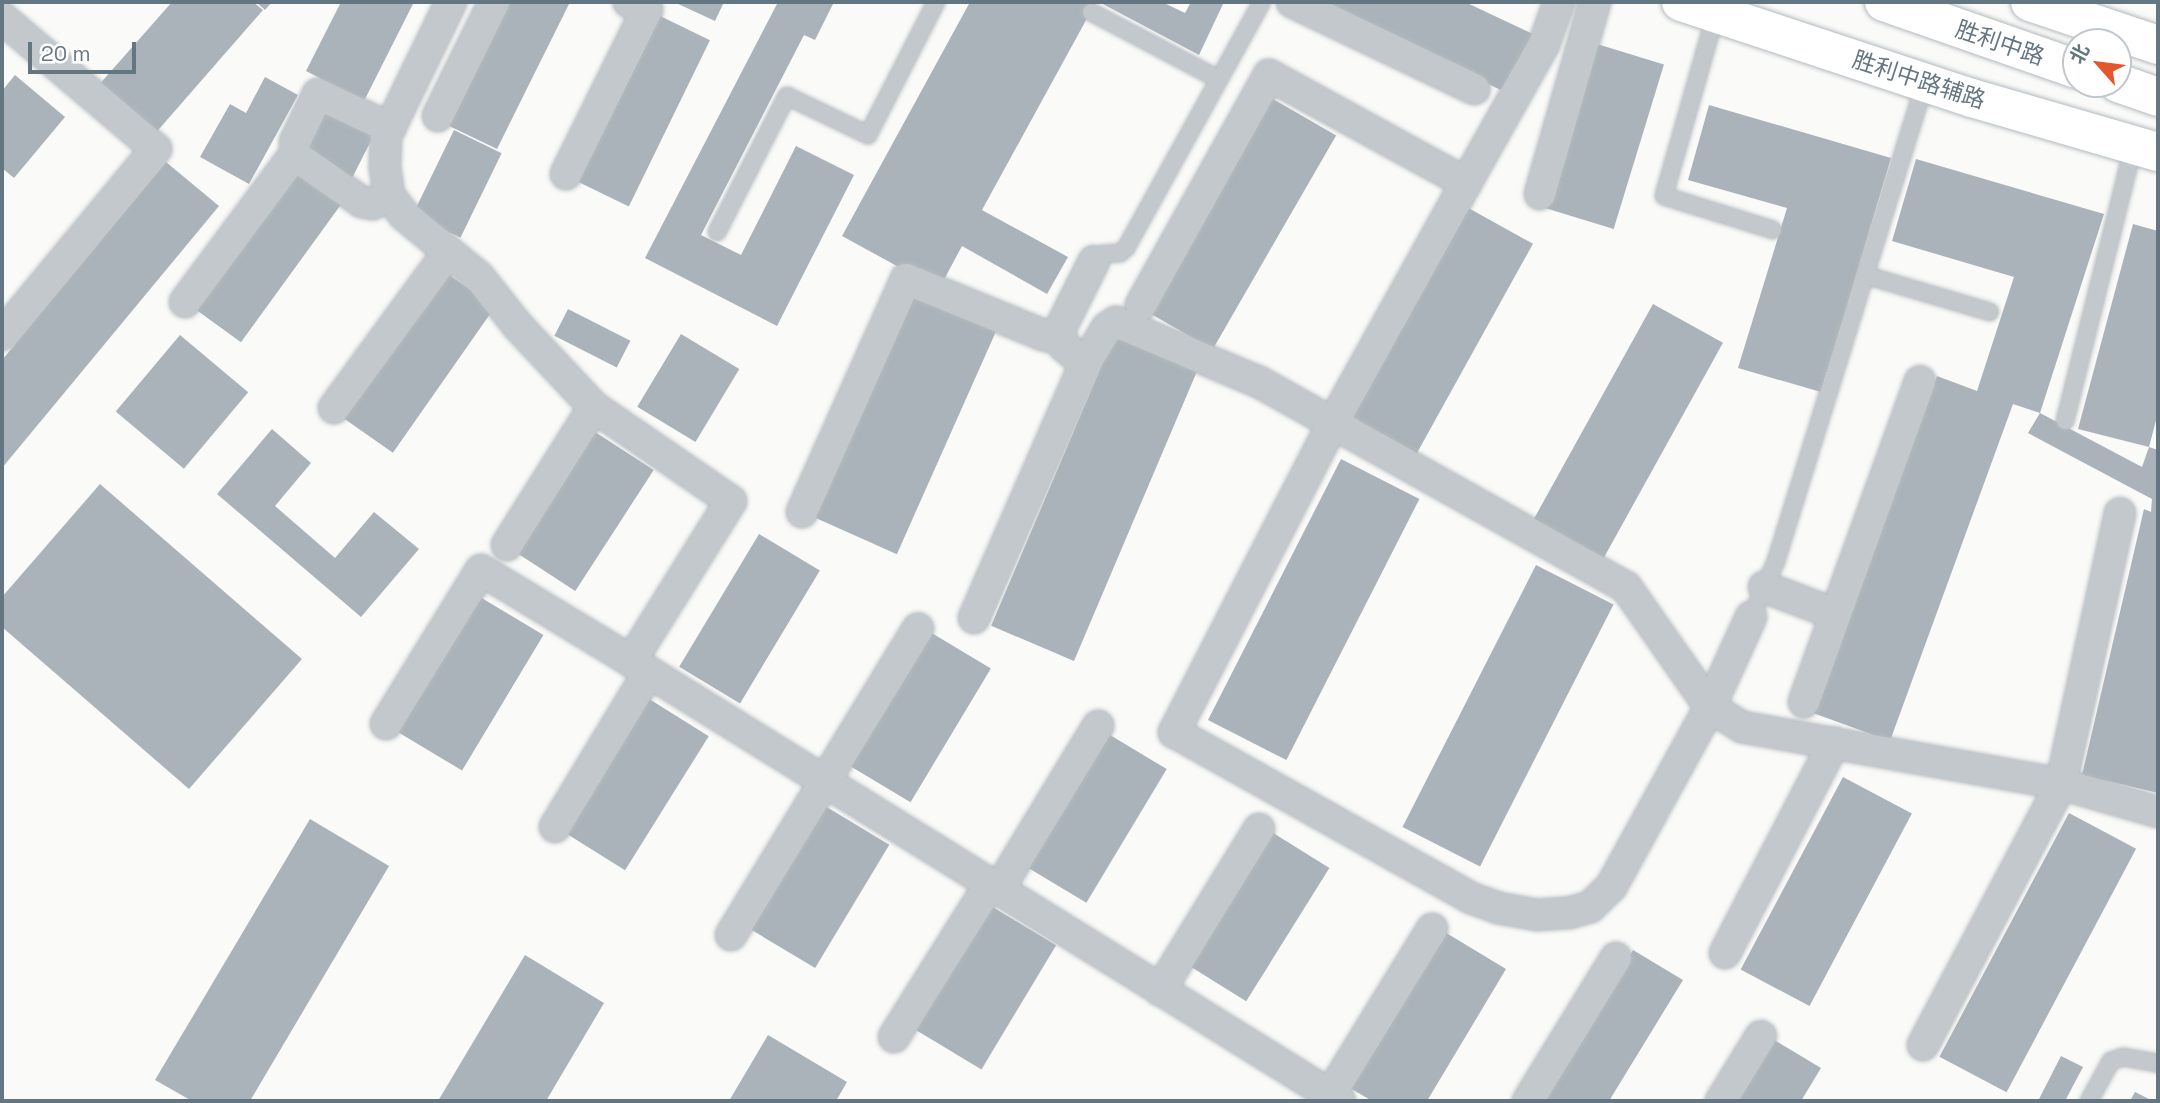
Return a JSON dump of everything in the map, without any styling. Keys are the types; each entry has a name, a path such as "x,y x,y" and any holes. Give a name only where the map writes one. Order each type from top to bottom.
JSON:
{"main road":[{"name":"胜利中路","path":"1884,2 2062,64"},
{"name":"胜利中路","path":"2030,2 2158,45"},
{"name":"胜利中路辅路","path":"1698,8 1925,83 2146,148"},
{"path":"2132,88 2158,97"}],"street":[{"path":"452,2 390,128 384,167 389,195 404,215 478,277 517,325 594,407 730,501 555,827"},
{"path":"438,116 494,2"},
{"path":"566,174 647,10 629,2"},
{"path":"1292,2 1474,89"},
{"path":"1559,2 1544,44 1333,423 1174,732 1471,898 1497,908 1538,915 1569,913 1590,907 1611,887 1710,707 1751,617"},
{"path":"1540,194 1594,2"},
{"path":"2,18 156,149 2,335"},
{"path":"1141,305 1269,75 1466,183"},
{"path":"295,142 318,94 390,128"},
{"path":"185,302 294,155 362,202 373,204 389,195"},
{"path":"334,408 448,252"},
{"path":"1085,364 1063,346 1059,331 1094,261"},
{"path":"802,512 906,279 1043,335 1060,339"},
{"path":"974,618 1085,364 1107,328 1116,322 1259,382 1626,587 1710,707 1742,727 2061,784 2158,812"},
{"path":"1804,702 1920,381"},
{"path":"507,545 594,407"},
{"path":"1923,1045 2061,784 2120,513"},
{"path":"386,724 481,570 1335,1098 1432,929"},
{"path":"1764,587 1835,614"},
{"path":"732,935 918,629"},
{"path":"894,1037 1098,726"},
{"path":"1726,953 1834,743"},
{"path":"1160,990 1259,829"},
{"path":"1528,1101 1616,958"},
{"path":"1721,1101 1761,1036"}],"lane":[{"path":"717,232 787,96 867,135 936,2"},
{"path":"1094,261 1103,254 1120,253 1126,248 1262,2"},
{"path":"1698,8 1664,196 1773,230"},
{"path":"1091,12 1218,79"},
{"path":"1751,617 1780,548 1925,83"},
{"path":"2065,421 2146,148"},
{"path":"1865,275 1990,312"},
{"path":"2089,1101 2111,1061 2123,1056 2158,1063"}],"building":[{"path":"172,2 253,2 263,10 153,136 97,87"},
{"path":"256,2 272,2 265,10"},
{"path":"341,2 414,2 364,101 306,71"},
{"path":"502,2 570,2 497,149 443,123"},
{"path":"674,2 724,2 715,21"},
{"path":"778,2 834,2 815,40 804,35 701,235 741,255 796,146 854,175 777,326 645,258"},
{"path":"970,2 1096,2 982,210 1068,257 1047,294 962,246 939,289 842,236"},
{"path":"1099,2 1162,2 1185,13 1191,2 1224,2 1199,55"},
{"path":"1317,2 1465,2 1537,36 1509,94"},
{"path":"656,14 710,40 629,207 575,180"},
{"path":"1597,44 1664,64 1614,229 1547,208"},
{"path":"15,75 65,117 14,178 2,168 2,91"},
{"path":"265,77 298,95 249,184 200,157 230,104 246,113"},
{"path":"1266,95 1336,136 1213,349 1142,309"},
{"path":"1709,105 1891,158 1821,392 1738,368 1787,208 1688,180"},
{"path":"321,109 374,136 352,179 299,152"},
{"path":"454,130 502,153 460,238 413,214"},
{"path":"1916,159 2104,214 2040,413 2013,404 1890,741 1813,713 1937,376 1977,391 2014,277 1892,241"},
{"path":"166,162 219,206 2,468 2,360"},
{"path":"297,163 346,198 241,342 192,307"},
{"path":"1463,205 1533,244 1413,460 1343,421"},
{"path":"2133,224 2158,231 2158,413 2149,447 2078,429"},
{"path":"445,272 495,307 393,453 343,418"},
{"path":"914,287 999,325 897,554 812,516"},
{"path":"1653,304 1723,343 1604,558 1534,519"},
{"path":"568,309 630,341 617,368 554,336"},
{"path":"681,334 739,369 696,442 637,407"},
{"path":"1115,334 1198,369 1074,661 991,626"},
{"path":"180,335 248,392 184,469 116,412"},
{"path":"2040,413 2142,467 2149,447 2158,450 2158,793 2082,775 2144,509 2151,512 2152,499 2028,433"},
{"path":"272,429 311,463 275,506 335,558 374,512 419,549 361,617 217,494"},
{"path":"595,432 654,470 575,591 517,553"},
{"path":"1341,459 1419,499 1286,760 1208,720"},
{"path":"100,484 302,659 189,789 2,627 2,597"},
{"path":"759,534 820,571 740,703 679,667"},
{"path":"1536,565 1614,604 1480,866 1403,827"},
{"path":"480,597 543,635 462,771 399,732"},
{"path":"930,632 991,669 911,802 850,766"},
{"path":"646,697 709,736 625,870 562,831"},
{"path":"1105,732 1167,769 1086,903 1025,866"},
{"path":"1843,777 1912,814 1810,1006 1741,969"},
{"path":"825,806 889,845 815,968 751,929"},
{"path":"2069,813 2136,849 2007,1092 1939,1057"},
{"path":"310,819 389,866 250,1101 192,1101 155,1080"},
{"path":"1270,831 1329,868 1246,1001 1187,964"},
{"path":"991,906 1056,945 981,1069 916,1030"},
{"path":"1443,931 1506,969 1427,1101 1372,1101 1350,1088"},
{"path":"1633,950 1683,980 1609,1101 1541,1101"},
{"path":"525,955 604,1003 546,1101 438,1101"},
{"path":"768,1035 847,1082 836,1101 729,1101"},
{"path":"1771,1038 1821,1068 1801,1101 1733,1101"},
{"path":"2061,1056 2083,1067 2065,1101 2038,1101"},
{"path":"2135,1092 2153,1101 2130,1101"}]}
